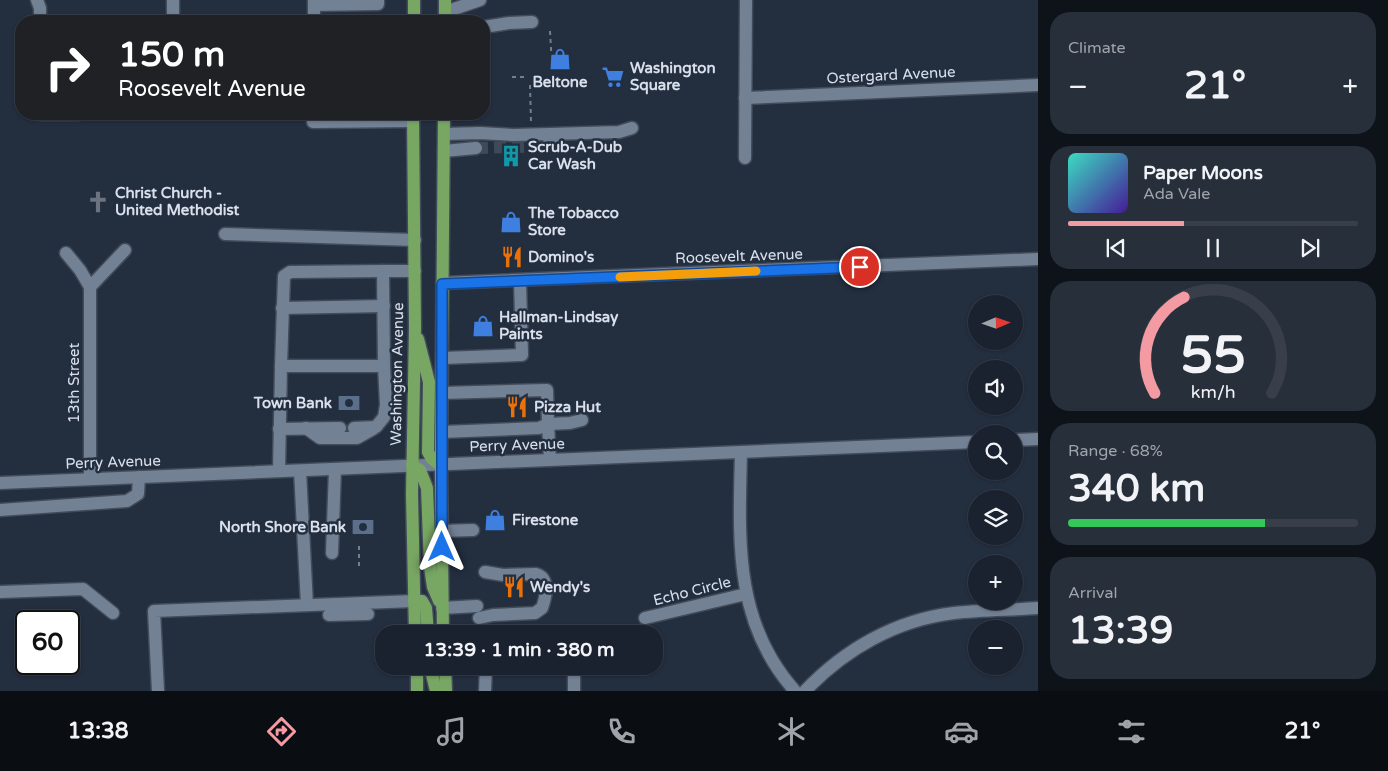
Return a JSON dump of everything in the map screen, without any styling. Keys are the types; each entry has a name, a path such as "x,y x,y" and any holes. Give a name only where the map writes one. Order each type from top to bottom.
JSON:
{"main road":[{"path":"414,0 414,15"},
{"name":"Washington Avenue","path":"413,120 415,327 412,494 415,625"},
{"path":"443,625 440,465 443,358 444,120"},
{"path":"415,327 429,382 428,452 432,459 440,465"},
{"path":"412,465 420,470 427,488 430,567 433,587 442,608"},
{"path":"414,601 422,601 426,608 427,625"},
{"path":"417,675 418,689"},
{"path":"432,675 436,691"},
{"path":"445,675 446,691"}],"street":[{"path":"37,0 40,15"},
{"path":"172,0 172,15"},
{"path":"314,15 314,2 378,4 378,0"},
{"path":"445,11 480,0"},
{"path":"746,0 744,98 746,158"},
{"path":"490,26 532,22"},
{"name":"Ostergard Avenue","path":"744,98 1038,85"},
{"path":"313,120 313,122 353,120"},
{"path":"444,134 480,132 514,135 619,132 632,128"},
{"path":"546,146 559,145"},
{"path":"444,151 476,148"},
{"path":"225,234 415,240"},
{"path":"66,253 80,270 90,287 126,250"},
{"name":"Roosevelt Avenue","path":"442,284 1038,259"},
{"path":"278,472 284,276 290,272 415,271"},
{"path":"306,428 320,438 357,438 376,427 384,417 386,405 383,272"},
{"path":"443,358 522,355 520,281"},
{"name":"13th Street","path":"90,287 90,479"},
{"path":"282,308 384,306"},
{"path":"281,366 384,366"},
{"path":"442,393 547,390 550,460"},
{"path":"442,432 539,428 548,424 570,423 582,420"},
{"path":"354,428 376,427"},
{"path":"279,429 340,428"},
{"path":"1023,440 1038,439"},
{"name":"Perry Avenue","path":"0,484 968,442"},
{"path":"741,452 740,543 746,594 761,638 780,673 795,691"},
{"path":"332,553 335,469"},
{"path":"300,471 307,604"},
{"path":"0,510 127,501 138,494 139,477"},
{"path":"442,532 473,530"},
{"path":"442,608 478,612 493,616 535,613 542,608 546,592 541,575 503,575 485,572"},
{"path":"0,592 83,589 112,613"},
{"name":"Echo Circle","path":"645,618 746,594"},
{"path":"333,611 414,601"},
{"path":"158,691 149,612 307,604 333,611 368,614"},
{"path":"805,691 824,672 853,650 904,625 953,613 1038,608"},
{"path":"485,691 486,675"},
{"path":"574,675 574,691"}],"path":[{"path":"550,31 552,66"},
{"path":"512,77 527,77"},
{"path":"530,85 531,130"},
{"path":"359,544 359,566"}],"tunnel":[{"path":"476,148 546,146"}],"slow traffic":[{"path":"620,277 756,271"}],"place":[{"name":"Beltone","path":"560,59"},
{"name":"Washington Square","path":"613,77"},
{"name":"Scrub-A-Dub Car Wash","path":"511,156"},
{"name":"Christ Church - United Methodist","path":"98,202"},
{"name":"The Tobacco Store","path":"511,222"},
{"name":"Domino's","path":"512,257"},
{"name":"Hallman-Lindsay Paints","path":"483,326"},
{"name":"Town Bank","path":"349,403"},
{"name":"Pizza Hut","path":"517,407"},
{"name":"Firestone","path":"495,520"},
{"name":"North Shore Bank","path":"363,527"},
{"name":"Wendy's","path":"514,587"}],"route":[{"path":"442,547 442,284 860,267"}]}
